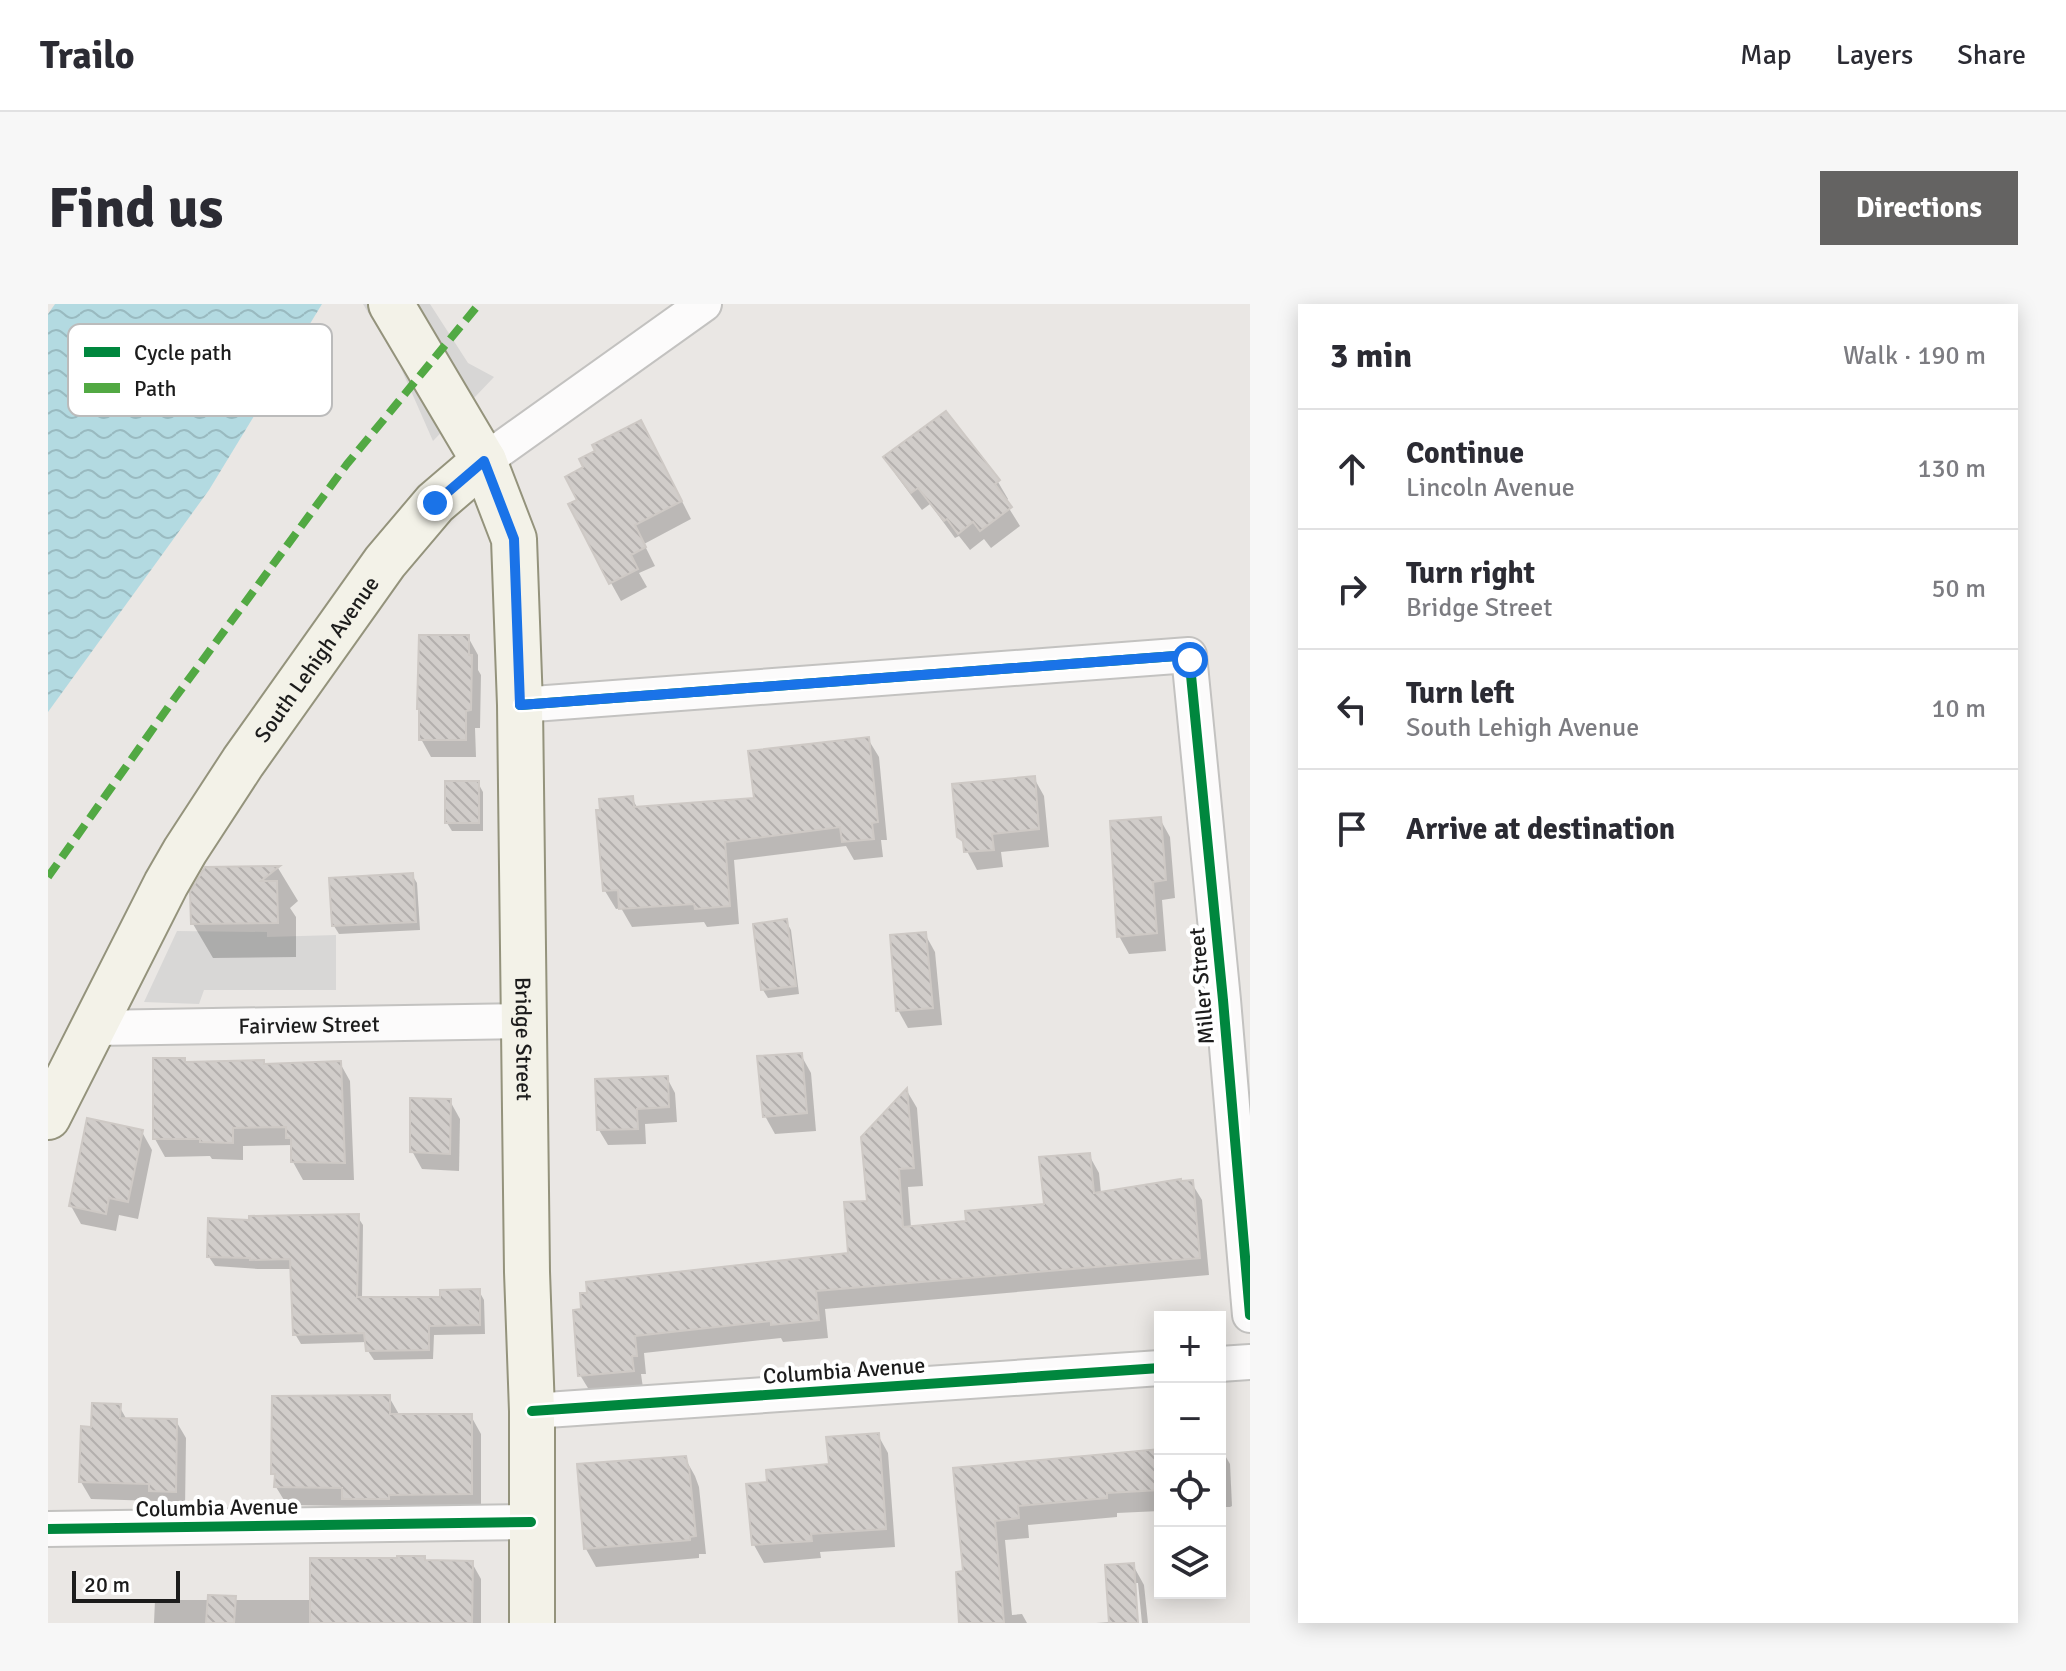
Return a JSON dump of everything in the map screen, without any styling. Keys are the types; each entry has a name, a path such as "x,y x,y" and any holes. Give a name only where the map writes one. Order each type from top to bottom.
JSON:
{"main road":[{"name":"Bridge Street","path":"391,304 484,461 514,539 520,705 527,1272 532,1411 532,1623"},
{"name":"South Lehigh Avenue","path":"48,1117 172,873 243,762 385,562 435,503 484,461"}],"street":[{"name":"South Lehigh Avenue","path":"484,461 704,304"},
{"name":"Miller Street","path":"520,705 1189,655 1222,985 1250,1315"},
{"name":"Fairview Street","path":"95,1028 524,1021"},
{"path":"1226,1364 1250,1362"},
{"name":"Columbia Avenue","path":"532,1411 1154,1368"},
{"name":"Columbia Avenue","path":"48,1529 531,1522"}],"shaded area":[{"path":"177,931 267,932 267,937 336,935 336,990 204,990 199,1004 144,1002"}],"water":[{"path":"55,304 322,304 310,324 68,324 68,416 254,416 209,490 48,712 48,314"}],"pier":[{"path":"363,304 430,304 468,363 494,377 433,441 400,366"}],"building":[{"path":"946,411 1000,480 995,484 1012,507 980,531 973,522 958,534 918,488 911,493 883,457"},
{"path":"641,420 682,501 635,525 646,547 631,555 638,569 609,584 568,504 577,500 565,477 583,467 579,459 595,451 592,445"},
{"path":"419,635 469,635 469,655 472,655 471,710 466,711 466,740 419,740"},
{"path":"869,737 878,822 872,823 874,839 842,842 840,827 725,842 730,906 695,909 694,904 619,909 618,890 603,891 596,810 600,810 599,799 633,796 634,807 754,798 748,751"},
{"path":"1035,776 1039,829 992,834 994,850 964,852 963,841 957,837 952,784"},
{"path":"445,781 479,781 479,823 445,823"},
{"path":"1161,817 1166,880 1153,882 1157,933 1117,937 1110,821"},
{"path":"280,866 261,881 277,881 278,923 191,924 190,892 205,867"},
{"path":"413,873 416,922 332,926 329,878"},
{"path":"787,919 796,986 761,990 753,924"},
{"path":"926,932 933,1008 896,1011 890,935"},
{"path":"802,1053 807,1113 763,1117 757,1056"},
{"path":"153,1058 185,1058 185,1062 264,1060 264,1064 341,1061 345,1163 291,1162 291,1138 286,1138 286,1127 233,1128 233,1143 153,1139"},
{"path":"668,1076 669,1107 637,1109 638,1129 597,1130 595,1079"},
{"path":"907,1088 914,1168 899,1169 903,1227 966,1221 965,1211 1044,1204 1039,1157 1090,1153 1094,1193 1181,1179 1193,1180 1200,1258 816,1291 819,1320 771,1325 771,1321 635,1336 637,1356 632,1356 634,1371 578,1376 573,1310 581,1309 580,1293 587,1293 586,1282 848,1253 844,1202 867,1201 861,1137"},
{"path":"410,1098 451,1099 450,1154 410,1152"},
{"path":"87,1118 143,1130 128,1202 109,1198 106,1214 69,1206"},
{"path":"359,1214 357,1297 440,1297 440,1290 480,1289 480,1325 429,1326 429,1350 366,1351 364,1333 293,1335 290,1259 207,1257 208,1218 249,1220 249,1216"},
{"path":"390,1395 390,1414 472,1414 472,1494 342,1499 342,1488 274,1487 275,1474 271,1474 272,1396"},
{"path":"92,1403 121,1404 120,1418 177,1419 176,1492 149,1491 149,1484 79,1482 81,1426 91,1427"},
{"path":"879,1433 886,1529 811,1534 812,1541 752,1545 746,1484 767,1482 766,1470 829,1464 826,1437"},
{"path":"1154,1450 1154,1490 1107,1493 1107,1498 1018,1506 1019,1518 995,1521 1004,1623 959,1623 956,1572 963,1571 953,1468"},
{"path":"686,1456 696,1536 690,1537 690,1540 584,1549 577,1464"},
{"path":"397,1556 473,1561 472,1623 310,1623 310,1558"},
{"path":"1134,1563 1138,1623 1109,1623 1105,1565"},
{"path":"208,1595 236,1596 234,1623 206,1623"}],"marked path":[{"path":"48,877 347,464 479,304"}],"cycle path":[{"path":"520,705 1189,655 1250,1315"},
{"path":"532,1411 1154,1368"},
{"path":"48,1529 531,1522"}],"route":[{"path":"435,503 484,461 514,539 520,705 1189,655 1190,660"}]}
